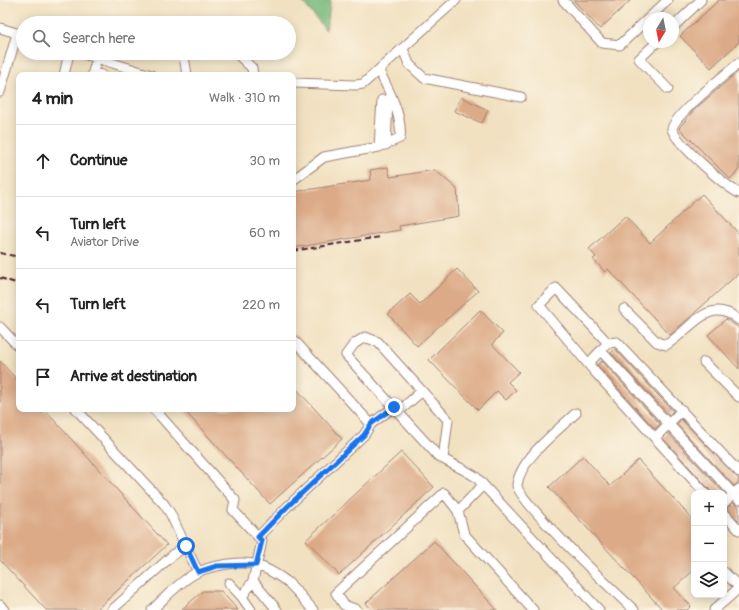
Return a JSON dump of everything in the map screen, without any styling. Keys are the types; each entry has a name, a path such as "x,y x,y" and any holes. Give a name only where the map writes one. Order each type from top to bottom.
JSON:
{"street":[{"path":"296,83 363,84 456,0"},
{"path":"563,0 602,43 620,45 668,0"},
{"path":"679,21 701,0"},
{"path":"0,28 16,33"},
{"path":"0,92 16,46"},
{"path":"651,48 640,59 668,89"},
{"path":"402,49 409,64 424,78 521,97"},
{"path":"65,72 67,60"},
{"path":"93,72 96,60"},
{"path":"103,60 141,72"},
{"path":"185,60 187,72"},
{"path":"243,60 252,68 253,72"},
{"path":"739,63 690,106 673,124 672,129 675,136 699,161 730,188 739,193"},
{"path":"296,178 324,157 382,146 400,138 402,130 386,85 379,71"},
{"path":"382,146 382,100 386,85"},
{"path":"382,100 388,100 382,146"},
{"path":"608,343 556,288 540,305 588,364 702,490"},
{"path":"624,309 657,342 666,345 702,314 716,311 729,313 739,320"},
{"path":"0,327 16,344"},
{"path":"443,459 448,420 378,342 365,337 354,344 346,355 438,456 443,459 469,472 483,484 599,610"},
{"path":"296,342 371,424"},
{"path":"588,364 608,343 617,342 739,472"},
{"path":"601,351 737,494 727,501"},
{"path":"704,362 739,397"},
{"path":"258,537 287,507 364,435 371,424 396,410 422,391"},
{"path":"655,438 682,410"},
{"path":"79,412 164,504 170,513 198,572"},
{"path":"157,412 235,500 233,510 262,541 253,581 242,597"},
{"path":"576,413 524,463 517,487 519,492 538,514 602,581 634,610"},
{"path":"458,511 483,484"},
{"path":"357,610 341,607 336,593 444,493 458,511 464,534 533,610"},
{"path":"727,516 739,530"},
{"path":"112,610 174,554 186,546"},
{"path":"152,610 185,580 198,572 217,566 256,565 287,582 313,610"},
{"path":"714,610 739,587 727,575"},
{"path":"253,581 277,610"},
{"path":"229,583 242,597 251,610"},
{"path":"0,605 4,610"}],"green space":[{"path":"301,0 331,0 326,30"}],"building":[{"path":"573,0 631,0 600,29"},
{"path":"719,0 739,0 739,42 711,68 680,36"},
{"path":"739,71 739,170 730,179 679,128 695,109"},
{"path":"461,97 488,110 482,123 454,111"},
{"path":"388,167 390,177 435,170 457,189 459,216 399,226 400,230 296,247 296,192 371,180 370,170"},
{"path":"702,194 739,234 739,273 670,335 608,269 605,272 593,259 596,257 589,249 625,216 650,243"},
{"path":"457,269 478,291 417,346 388,314 410,294 420,304"},
{"path":"480,310 503,333 492,344 519,372 508,382 516,390 506,400 497,391 478,410 429,360"},
{"path":"726,319 739,328 739,369 708,335"},
{"path":"615,349 673,411 669,415 611,353"},
{"path":"0,361 16,379 16,412 47,412 167,545 96,610 46,610 0,560"},
{"path":"602,361 660,424 655,429 597,365"},
{"path":"296,388 342,439 270,504 186,412 296,412"},
{"path":"681,419 739,479 738,483 734,486 677,424"},
{"path":"668,433 721,490 710,490 663,438"},
{"path":"401,452 434,487 339,575 306,540"},
{"path":"583,456 610,486 638,460 691,518 691,573 674,588 691,606 687,610 663,610 549,487"},
{"path":"733,503 739,507 739,521 727,508"},
{"path":"434,541 497,610 372,610 366,603"},
{"path":"203,591 221,591 238,610 181,610"}],"railway":[{"path":"296,251 380,237"},
{"path":"0,253 16,256"},
{"path":"0,278 16,283"}],"route":[{"path":"186,546 198,572 217,566 233,564 256,565 262,541 258,537 287,507 364,435 371,424 394,407"}]}
